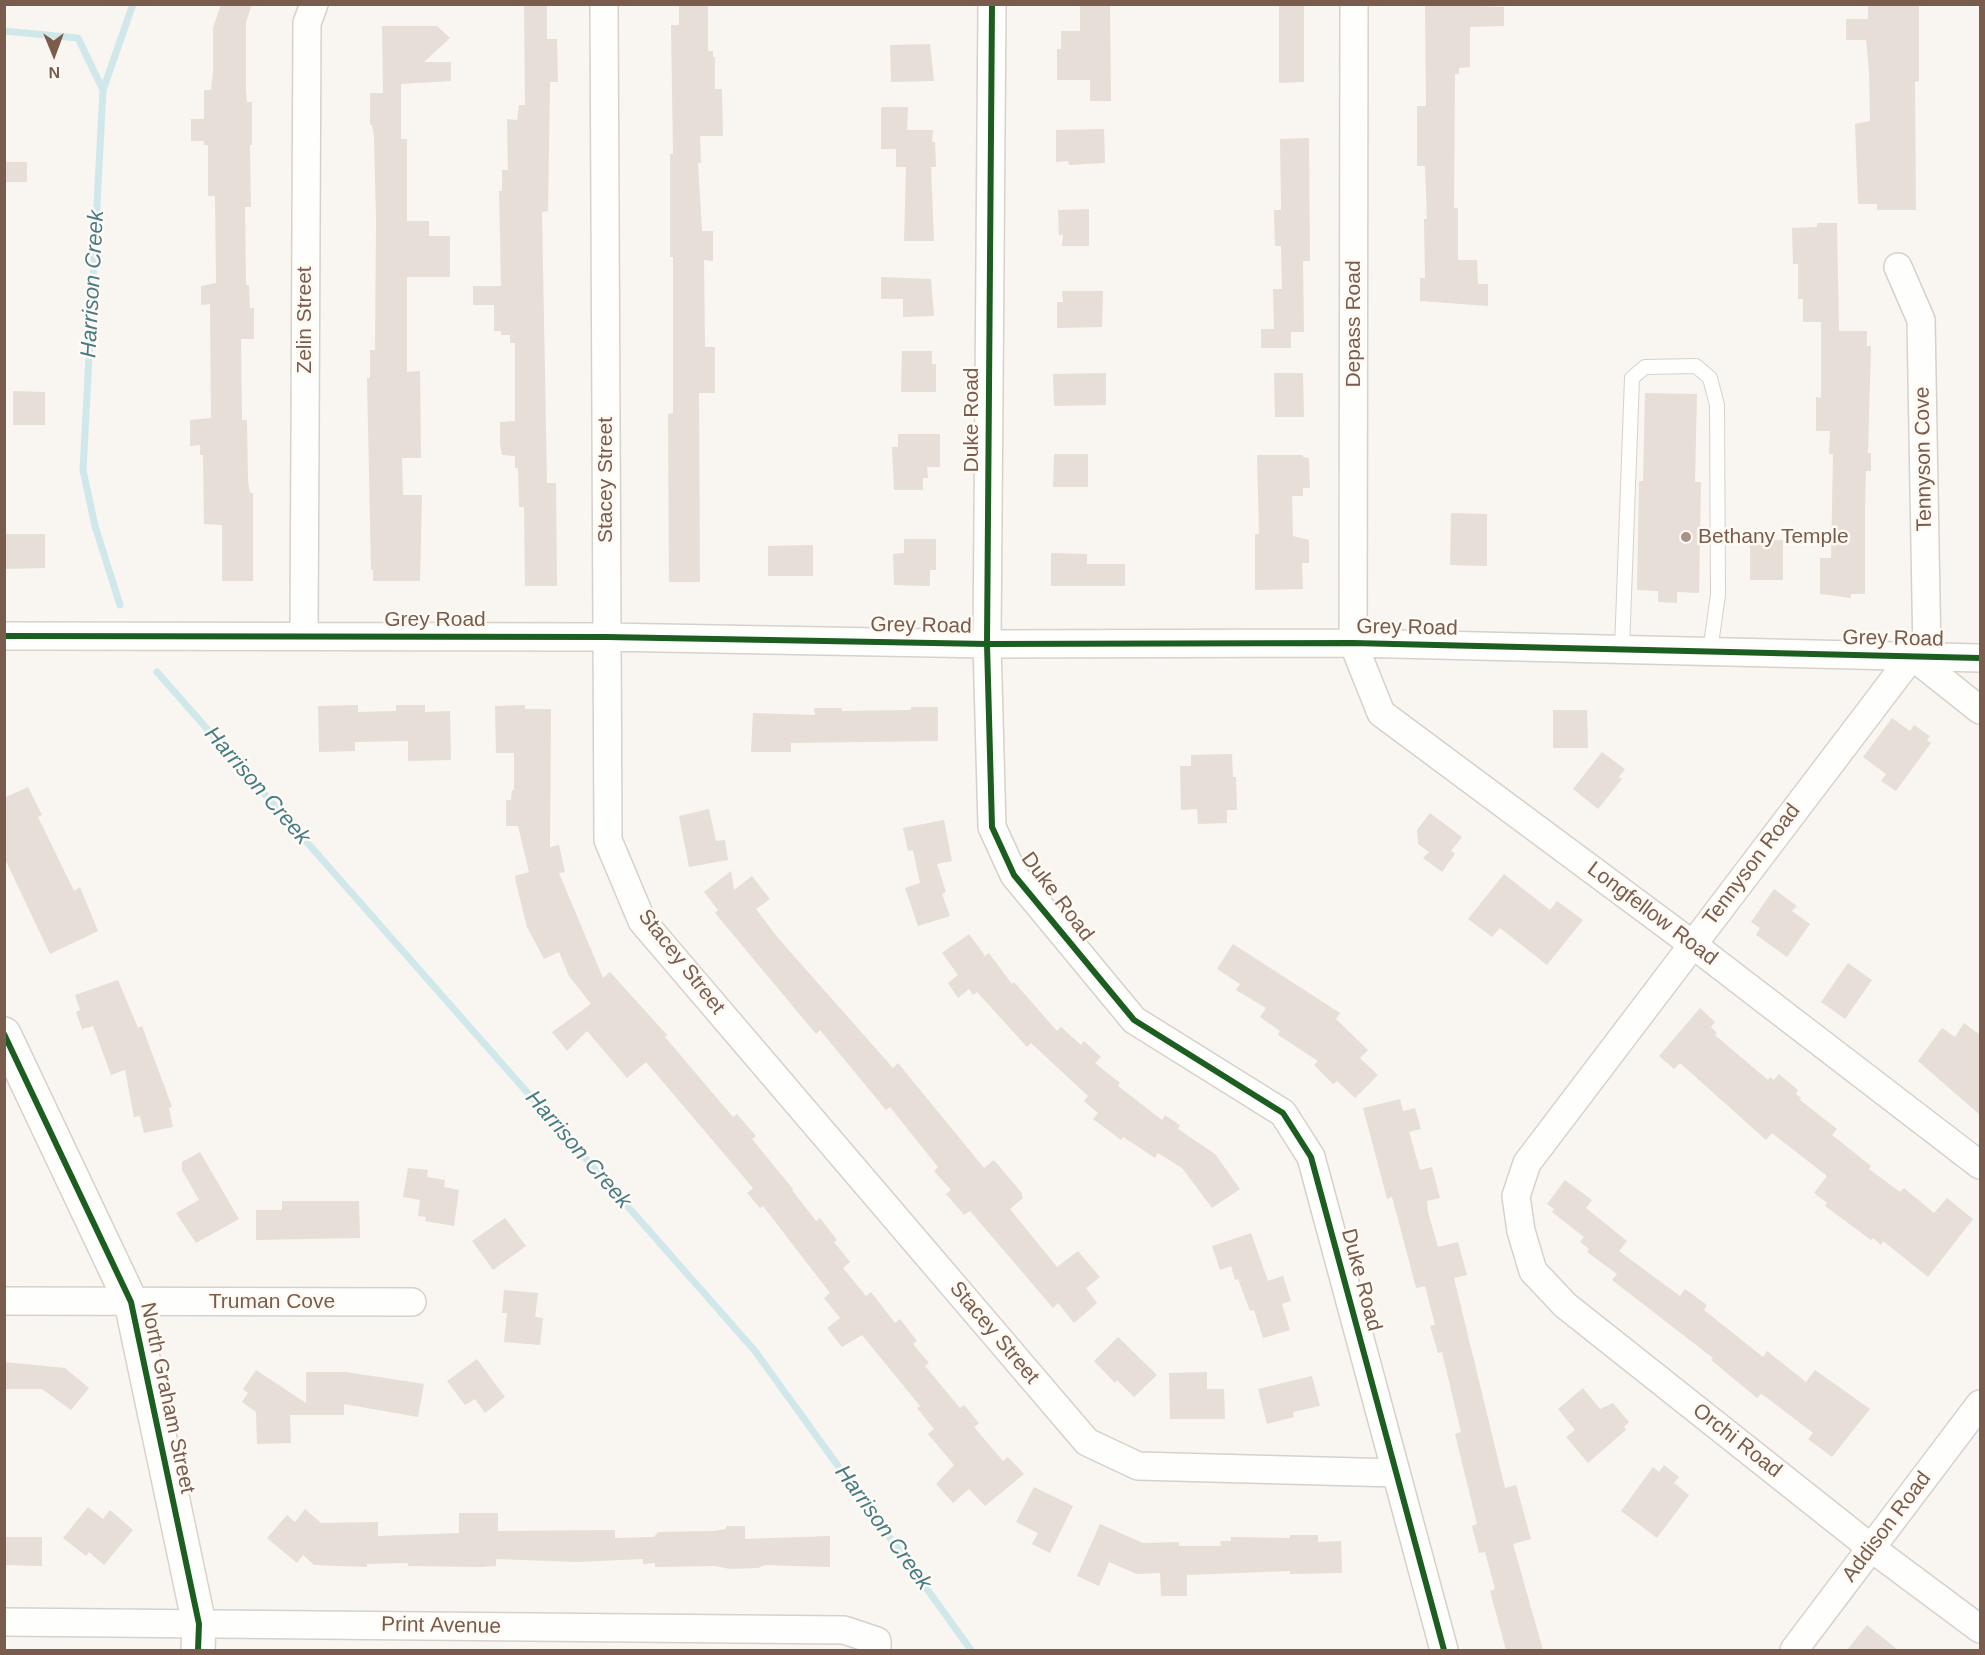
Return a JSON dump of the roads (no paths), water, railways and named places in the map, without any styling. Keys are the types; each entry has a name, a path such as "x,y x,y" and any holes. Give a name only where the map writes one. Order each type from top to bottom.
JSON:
{"main road":[{"name":"North Graham Street","path":"4,1034 131,1302 198,1637"}],"street":[{"name":"Zelin Street","path":"304,636 307,23 314,4"},
{"name":"Stacey Street","path":"604,4 608,840 642,921 1087,1442 1138,1466 1396,1473"},
{"name":"Duke Road","path":"992,4 987,644 992,827 1014,875 1134,1020 1283,1113 1311,1157 1444,1650"},
{"name":"Depass Road","path":"1353,643 1354,4"},
{"name":"Tennyson Cove","path":"1898,267 1921,320 1919,656"},
{"name":"Grey Road","path":"4,636 607,637 987,644 1353,643 1980,658"},
{"name":"Longfellow Road","path":"1353,643 1381,713 1692,944 1980,1165"},
{"path":"1919,656 1980,710"},
{"name":"Tennyson Road","path":"1521,1231 1516,1196 1527,1163 1692,944 1919,656"},
{"name":"Orchi Road","path":"1521,1231 1533,1271 1565,1305 1870,1547 1980,1629"},
{"name":"Truman Cove","path":"4,1301 412,1302"},
{"name":"Addison Road","path":"1794,1650 1980,1404"},
{"name":"Print Avenue","path":"4,1622 198,1637 844,1630 877,1646"}],"lane":[{"path":"1622,649 1632,378 1645,367 1696,366 1710,378 1717,405 1718,595 1710,651"}],"waterway":[{"path":"103,90 133,4"},
{"name":"Harrison Creek","path":"4,31 78,38 103,90 83,470 95,526 120,605"},
{"name":"Harrison Creek","path":"157,672 755,1351 971,1650"}],"place":[{"name":"Bethany Temple","path":"1686,537"}]}
